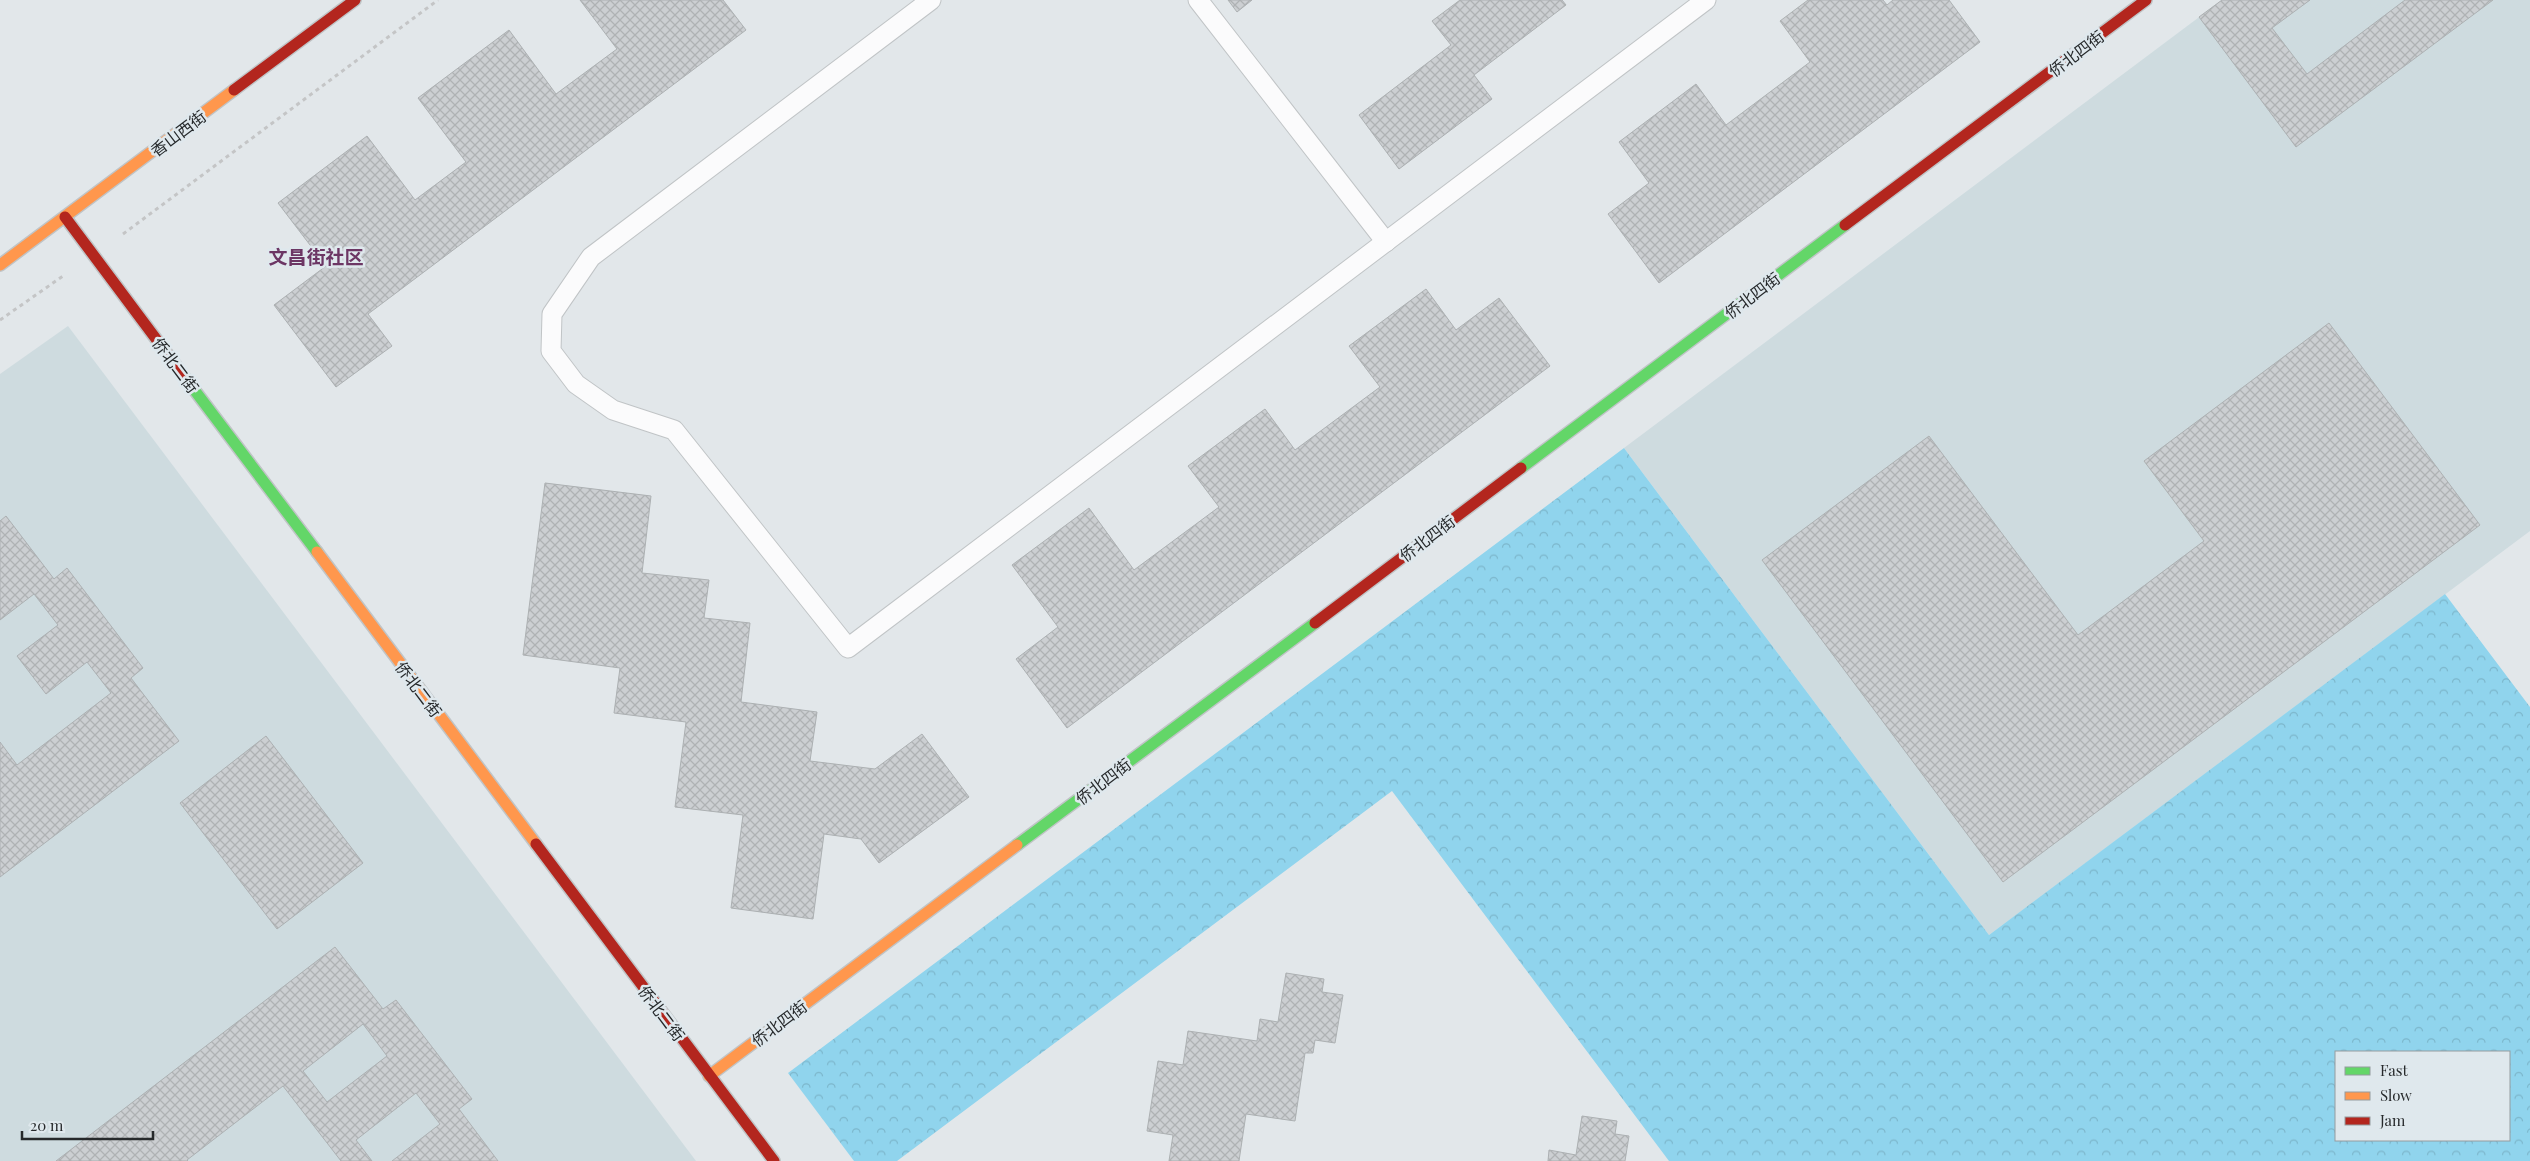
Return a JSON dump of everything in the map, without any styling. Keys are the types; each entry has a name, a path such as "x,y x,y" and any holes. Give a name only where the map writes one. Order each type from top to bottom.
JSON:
{"street":[{"name":"香山西街","path":"0,265 355,0"},
{"name":"侨北四街","path":"709,1076 2146,0"},
{"name":"侨北二街","path":"65,217 774,1161"}],"lane":[{"path":"931,0 591,257 552,314 551,350 576,384 613,410 674,430 848,648 1706,0"},
{"path":"1198,0 1386,242"}],"path":[{"path":"0,320 94,255 438,0"}],"shaded area":[{"path":"2222,0 2530,0 2530,531 1989,935 1624,448"},
{"path":"68,326 696,1161 0,1161 0,374"}],"green space":[{"path":"1624,448 1989,935 2445,594 2530,707 2530,1161 1669,1161 1392,791 897,1161 854,1161 788,1073"}],"building":[{"path":"580,0 723,0 746,30 368,314 392,346 336,387 274,305 326,266 278,203 367,136 415,200 466,162 418,98 509,30 556,94 617,49"},
{"path":"1228,0 1252,0 1237,12"},
{"path":"1460,0 1562,0 1566,5 1474,75 1492,99 1399,169 1359,115 1451,45 1432,21"},
{"path":"1808,0 1883,0 1887,5 1893,0 1949,0 1980,42 1659,283 1608,214 1649,183 1619,142 1696,84 1726,125 1810,62 1780,21"},
{"path":"2222,0 2310,0 2272,28 2307,74 2405,0 2493,0 2296,147 2199,17"},
{"path":"1426,289 1456,330 1499,298 1550,366 1067,728 1016,659 1058,627 1012,565 1089,508 1134,570 1219,507 1188,466 1265,409 1295,450 1380,387 1349,346"},
{"path":"2329,323 2480,525 2003,882 1762,560 1929,436 2078,635 2204,541 2144,461"},
{"path":"545,483 651,496 642,573 709,580 704,618 750,623 741,702 817,712 810,761 875,769 922,734 969,797 879,863 861,839 824,834 813,919 731,908 743,815 675,807 686,722 614,713 620,668 523,655"},
{"path":"6,516 54,579 67,568 143,668 131,678 179,741 0,877 0,742 17,765 111,693 87,662 46,694 17,656 58,625 34,594 0,620 0,521"},
{"path":"266,736 363,863 277,929 180,803"},
{"path":"335,947 383,1009 396,1000 472,1099 459,1109 498,1161 392,1161 440,1124 416,1093 356,1140 372,1161 341,1161 283,1086 188,1161 56,1161","holes":["363,1024 387,1056 327,1102 303,1071"]},
{"path":"1286,973 1324,979 1322,992 1343,995 1335,1043 1315,1040 1313,1053 1305,1053 1295,1121 1246,1114 1239,1161 1169,1161 1173,1135 1147,1131 1158,1061 1183,1065 1188,1031 1257,1041 1260,1019 1278,1022"},
{"path":"1582,1116 1617,1121 1615,1134 1629,1136 1625,1161 1548,1161 1549,1150 1576,1155"}],"traffic: fast":[{"path":"1521,468 1845,225"},
{"path":"183,375 317,552"},
{"path":"1017,845 1315,623"}],"traffic: slow":[{"path":"0,265 234,90"},
{"path":"317,552 536,844"},
{"path":"709,1076 1017,845"}],"traffic: jam":[{"path":"234,90 355,0"},
{"path":"1845,225 2146,0"},
{"path":"65,217 183,375"},
{"path":"1315,623 1521,468"},
{"path":"536,844 774,1161"}],"district":[{"name":"文昌街社区","path":"316,256"}]}
